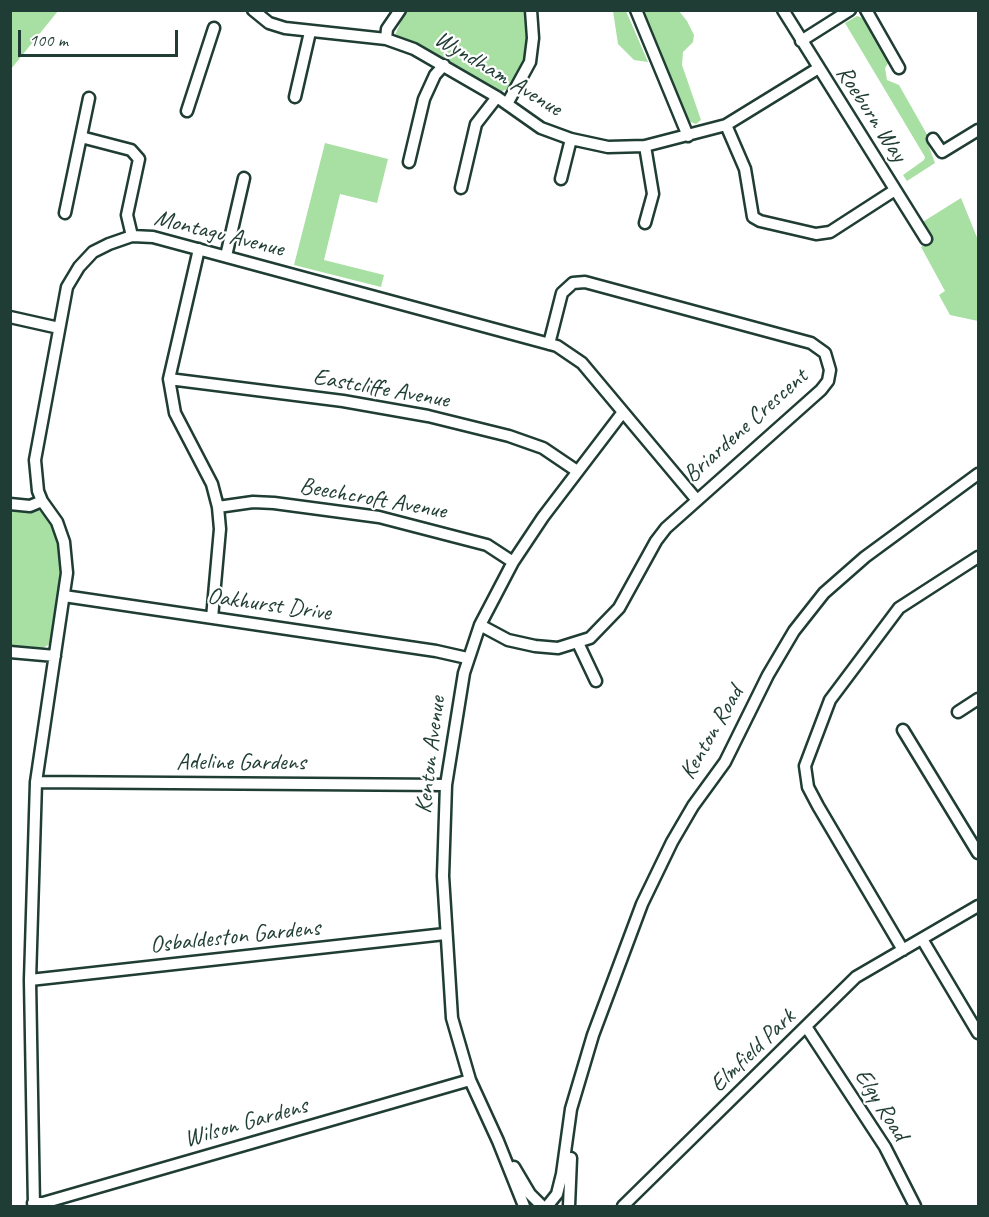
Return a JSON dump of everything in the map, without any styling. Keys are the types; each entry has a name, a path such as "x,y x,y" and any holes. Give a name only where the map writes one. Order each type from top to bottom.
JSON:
{"street":[{"name":"Wyndham Avenue","path":"253,10 269,23 310,32 386,39 444,65 497,97 541,128 571,140 608,147 645,146 726,125 817,69"},
{"path":"386,39 387,29 400,10"},
{"path":"507,104 530,62 533,38 531,10"},
{"path":"636,10 688,136"},
{"name":"Roeburn Way","path":"783,10 817,69 926,238"},
{"path":"801,41 850,10"},
{"path":"866,10 899,68"},
{"path":"187,111 213,28"},
{"path":"295,97 310,32"},
{"path":"408,162 424,99 435,75 444,65"},
{"path":"461,188 477,124 497,97"},
{"path":"62,207 81,138 85,105"},
{"path":"726,125 745,169 753,217 760,221 816,234 830,231 895,190"},
{"path":"933,139 942,152 978,130"},
{"path":"81,138 131,150 139,159 127,215 132,236"},
{"path":"561,179 571,140"},
{"path":"645,146 653,194 645,223"},
{"path":"226,256 244,178"},
{"name":"Montagu Avenue","path":"33,1205 30,980 36,782 64,596 67,561 64,542 57,522 42,501 36,483 35,460 67,287 79,267 93,252 132,236 153,237 549,344 573,354 696,499"},
{"path":"199,249 169,379 175,413 212,484 218,507 220,529 212,618"},
{"name":"Briardene Crescent","path":"480,625 508,639 535,646 558,648 590,638 610,620 656,541 696,499 821,390 828,381 830,370 828,359 821,349 811,343 579,282 568,286 561,292 549,344"},
{"path":"10,318 59,328"},
{"name":"Eastcliffe Avenue","path":"169,379 343,401 428,416 509,436 543,448 577,471"},
{"name":"Kenton Avenue","path":"524,1206 470,1080 452,1018 445,934 443,865 446,785 467,658 480,625 513,562 577,471 623,412"},
{"name":"Kenton Road","path":"547,1206 557,1194 571,1109 593,1035 656,873 693,806 725,762 768,675 794,632 824,593 851,568 978,474"},
{"path":"10,504 30,506 42,501"},
{"name":"Beechcroft Avenue","path":"218,507 253,502 274,503 379,517 487,545 513,562"},
{"path":"903,950 818,806 808,787 805,766 830,700 899,608 978,557"},
{"name":"Oakhurst Drive","path":"64,596 436,651 467,658"},
{"path":"578,643 596,681"},
{"path":"10,652 55,656"},
{"path":"958,712 978,699"},
{"path":"903,730 978,854"},
{"name":"Adeline Gardens","path":"36,782 446,785"},
{"name":"Elmfield Park","path":"623,1206 807,1028 856,977 978,906"},
{"name":"Osbaldeston Gardens","path":"30,980 445,934"},
{"path":"922,939 978,1033"},
{"name":"Elgy Road","path":"807,1028 885,1147 915,1206"},
{"name":"Wilson Gardens","path":"33,1205 470,1080"},
{"name":"Kenton Road","path":"569,1206 570,1170 579,1083"},
{"name":"Kenton Avenue","path":"498,1141 530,1194 547,1206"}],"green space":[{"path":"406,10 525,11 528,33 525,61 511,88 499,92 440,56 396,40 395,35"},
{"path":"10,11 58,11 11,69"},
{"path":"613,11 626,11 648,62 634,60 618,44"},
{"path":"641,11 679,11 694,35 693,42 683,52 682,65 701,120 696,124 688,121"},
{"path":"857,16 865,19 889,62 885,68 887,80 899,85 929,138 928,144 935,163 907,181 903,175 925,157 845,23"},
{"path":"325,143 388,159 377,203 340,194 324,260 384,275 381,287 294,265"},
{"path":"961,198 978,240 978,321 950,315 939,295 945,291 921,247 932,240 921,223"},
{"path":"35,509 44,513 54,530 60,553 61,577 50,644 39,650 11,647 10,511"}]}
